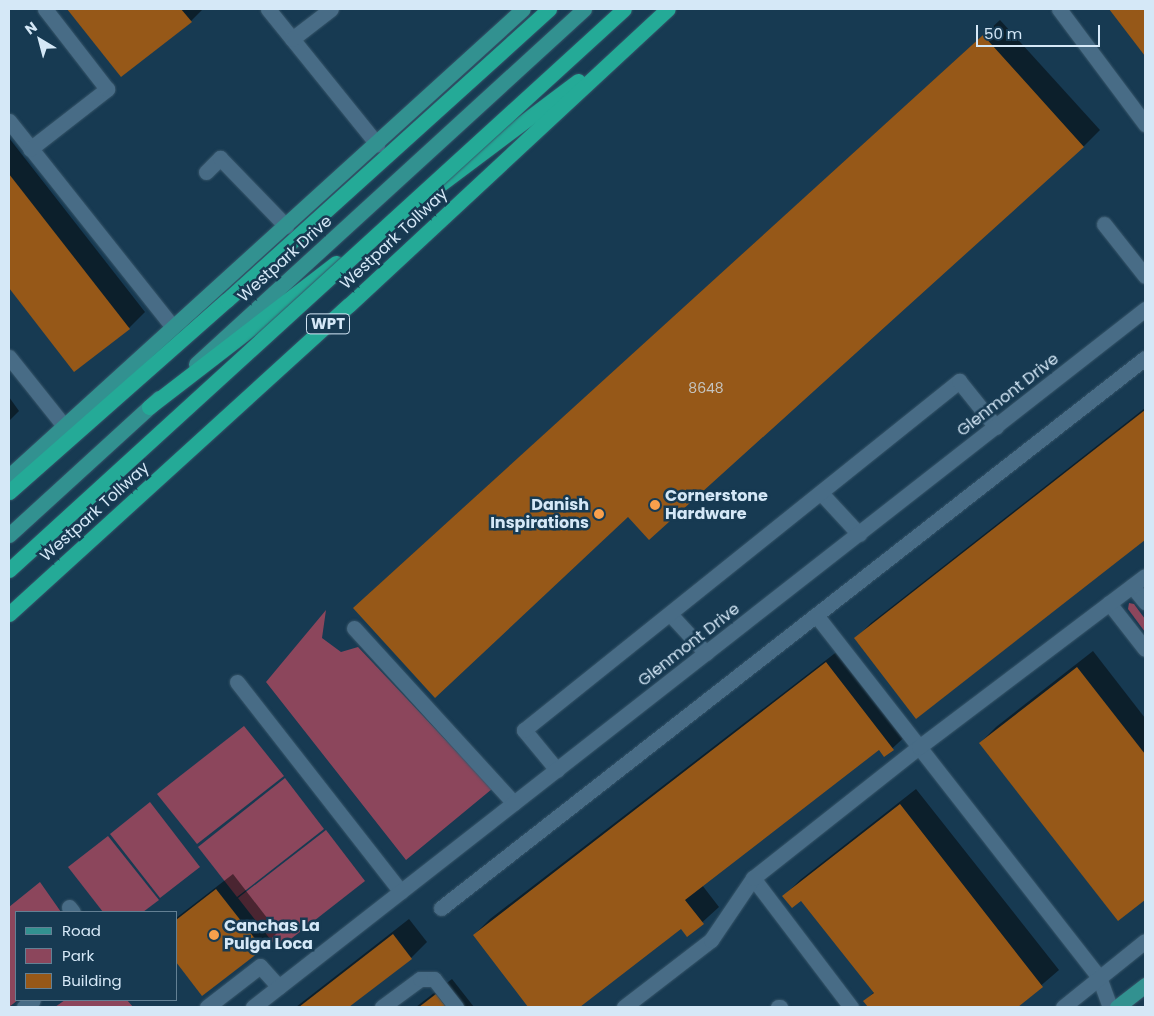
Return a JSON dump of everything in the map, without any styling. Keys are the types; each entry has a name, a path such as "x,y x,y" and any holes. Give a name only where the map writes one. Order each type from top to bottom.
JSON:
{"highway":[{"path":"9,492 227,300 549,9"},
{"name":"Westpark Tollway","path":"9,570 624,9"},
{"name":"Westpark Tollway","path":"9,614 356,298 668,9"},
{"path":"149,407 644,31"}],"main road":[{"name":"Westpark Drive","path":"9,476 523,9"},
{"name":"Westpark Drive","path":"9,535 584,9"},
{"path":"1117,1007 1145,985"}],"street":[{"path":"30,149 107,89 45,9"},
{"path":"268,9 376,144"},
{"path":"292,39 331,9"},
{"path":"1059,9 1145,124"},
{"path":"9,121 174,327"},
{"path":"206,172 220,158 286,226"},
{"path":"1104,224 1145,276"},
{"name":"Glenmont Drive","path":"253,1007 1145,309"},
{"path":"9,356 64,426"},
{"path":"441,908 1145,358"},
{"path":"557,770 524,730 959,381 996,427"},
{"path":"821,493 859,534"},
{"path":"624,1007 711,940 753,878 919,747 1145,576"},
{"path":"1132,586 1145,602"},
{"path":"1110,603 1145,649"},
{"path":"670,614 706,653"},
{"path":"816,615 1099,977 1110,1007"},
{"path":"354,628 514,803"},
{"path":"237,682 401,892"},
{"path":"753,878 851,1007"},
{"path":"1063,1007 1145,941"},
{"path":"207,1007 260,966 279,987"},
{"path":"382,1007 420,979 434,979 456,1007"}],"green space":[{"path":"1129,603 1134,604 1145,619 1145,632 1128,609"},
{"path":"326,610 322,638 341,652 358,647 492,789 406,860 266,682"},
{"path":"244,726 284,776 197,844 157,794"},
{"path":"285,778 324,829 237,897 198,847"},
{"path":"150,802 200,867 160,898 110,834"},
{"path":"326,830 365,881 278,949 238,898"},
{"path":"108,836 159,900 144,911 102,911 68,867"},
{"path":"40,882 60,911 15,911 15,1001 17,1001 9,1007 9,907"},
{"path":"64,1001 128,1001 133,1007 55,1007"}],"building":[{"path":"67,9 181,9 192,22 121,77"},
{"path":"1109,9 1145,9 1145,56"},
{"path":"983,35 1084,147 649,540 628,517 435,698 353,608"},
{"path":"9,174 130,329 74,372 9,288"},
{"path":"1145,410 1145,540 916,719 854,638"},
{"path":"826,662 894,750 884,757 879,750 685,900 704,924 687,937 681,929 580,1007 528,1007 473,935"},
{"path":"1077,667 1145,754 1145,900 1118,921 979,743"},
{"path":"900,804 1043,987 1018,1007 868,1007 863,1001 874,993 801,901 792,908 782,896"},
{"name":"Canchas La Pulga Loca","path":"216,889 263,949 202,996 178,965 178,918"},
{"path":"393,934 412,959 349,1007 299,1007"},
{"path":"436,994 446,1007 419,1007"}],"place":[{"name":"Cornerstone Hardware","path":"655,505"},
{"name":"Danish Inspirations","path":"599,514"},
{"name":"Canchas La Pulga Loca","path":"214,935"}]}
